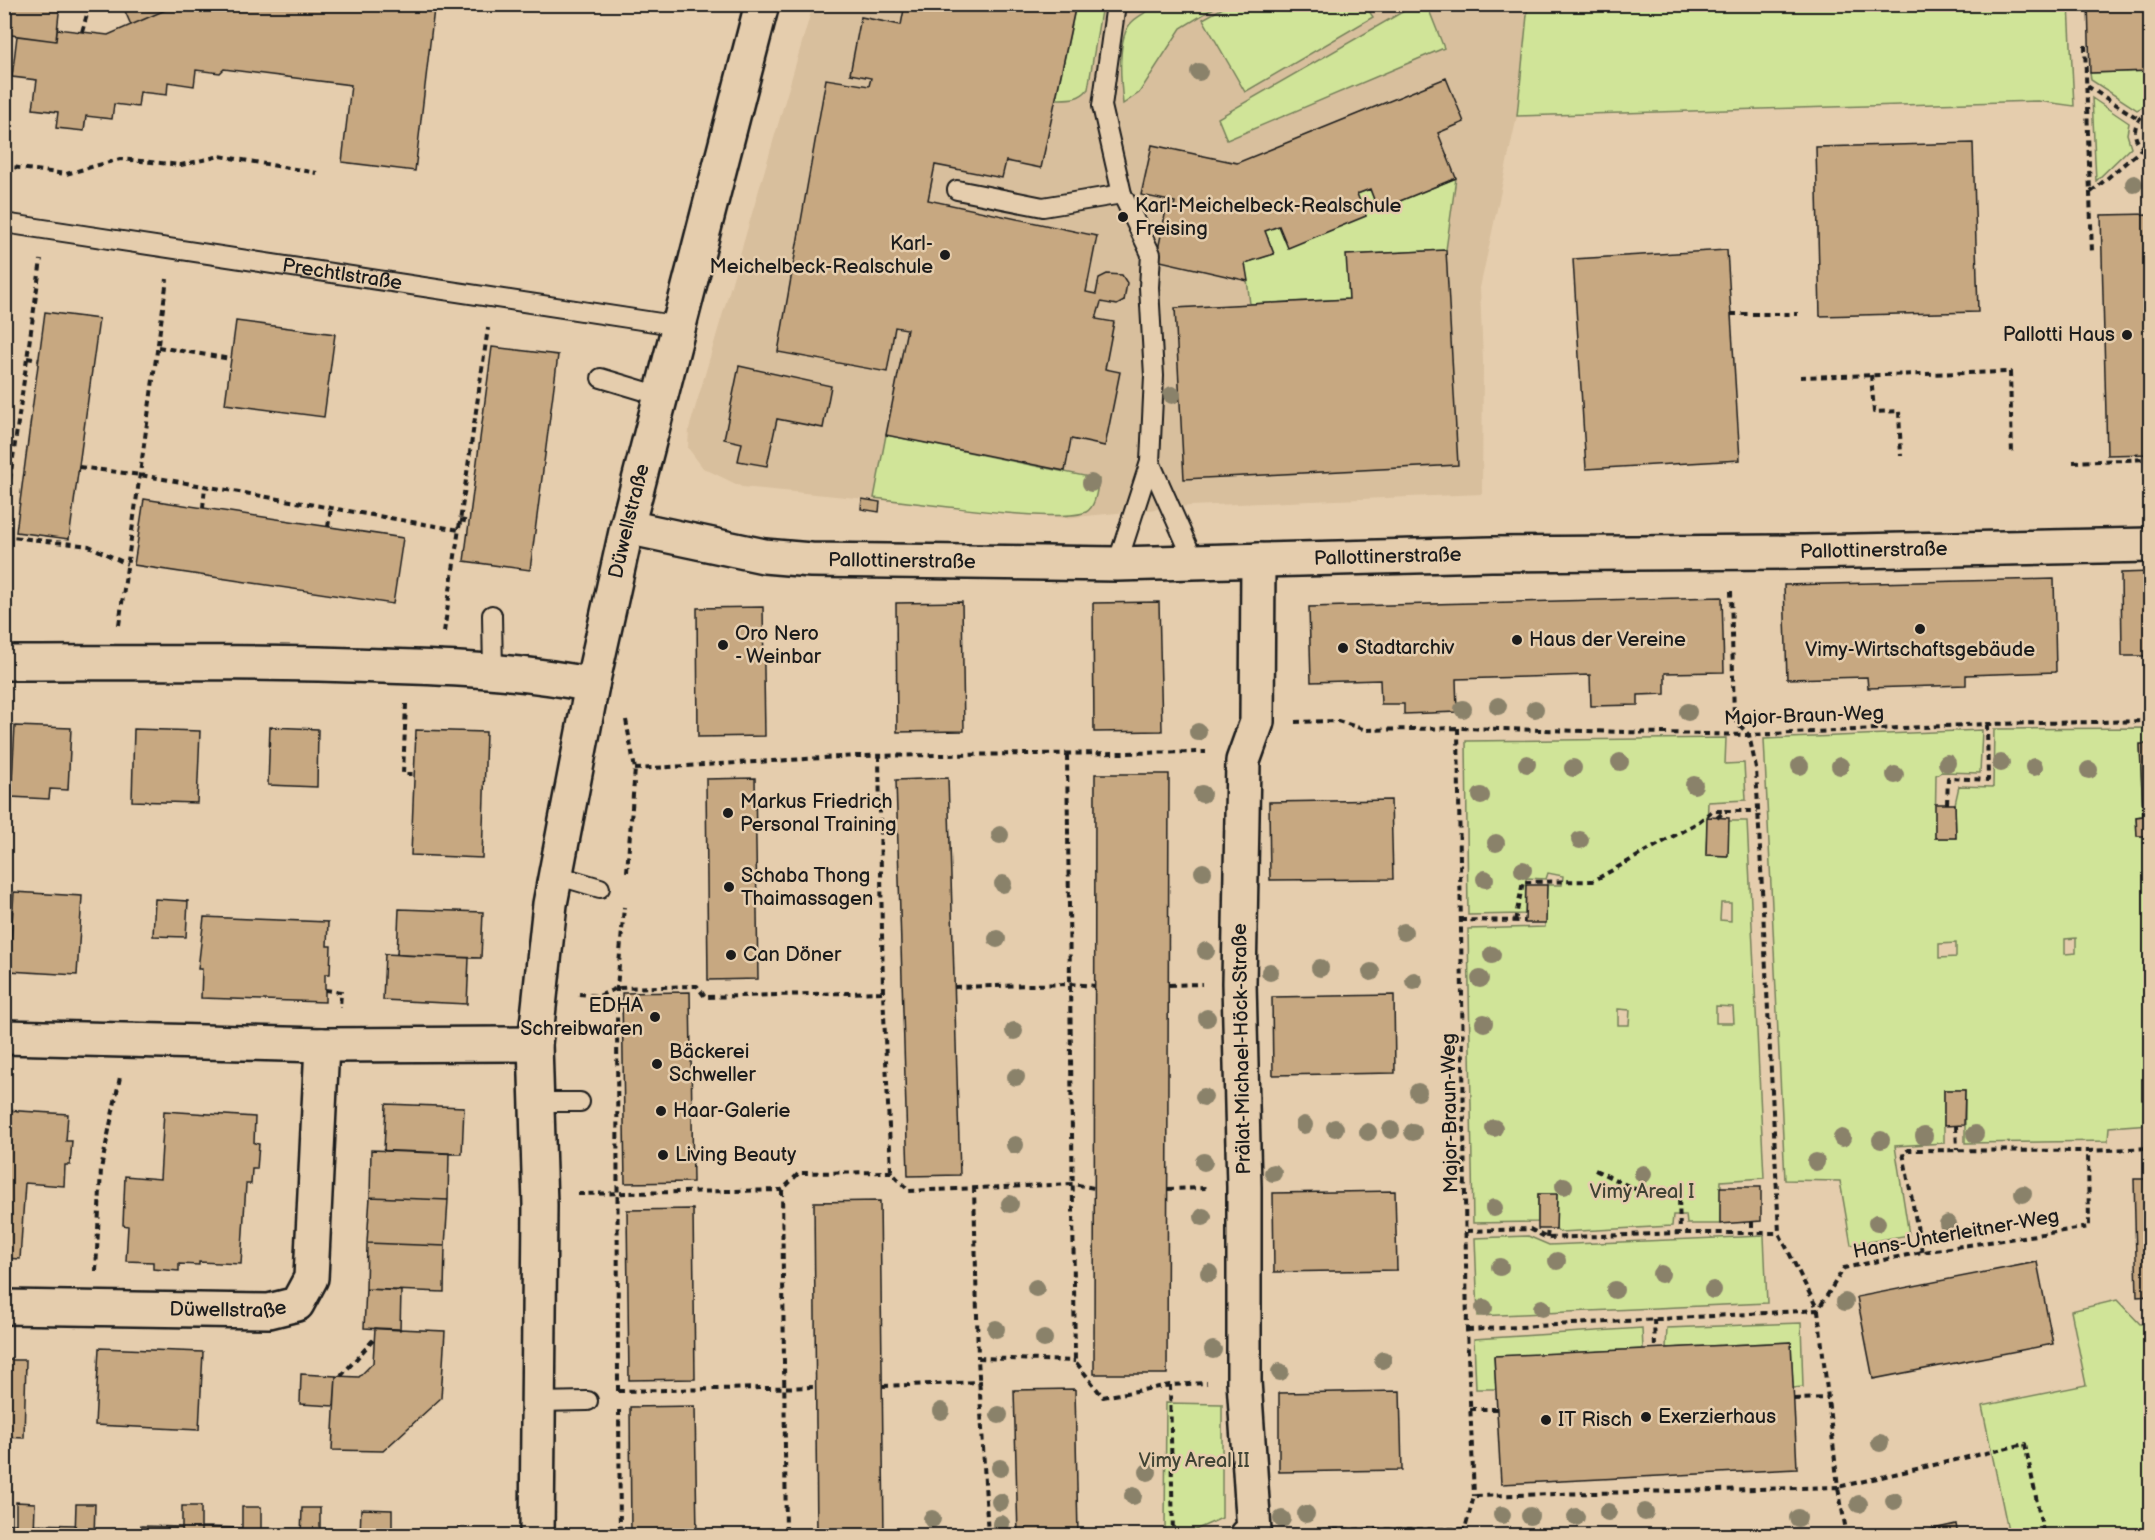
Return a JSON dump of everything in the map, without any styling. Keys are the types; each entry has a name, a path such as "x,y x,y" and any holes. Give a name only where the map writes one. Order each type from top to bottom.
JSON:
{"street":[{"name":"Düwellstraße","path":"537,1536 540,1204 535,1044 550,904 592,685 627,527 762,4"},
{"name":"Pallottinerstraße","path":"627,527 764,556 811,560 1118,564 2151,545"},
{"name":"Prälat-Michael-Höck-Straße","path":"1250,1533 1244,1382 1244,1188 1239,983 1243,761 1257,722 1258,560"},
{"path":"4,663 296,662 493,672 560,678 592,685"},
{"path":"4,1037 322,1045 535,1044"},
{"name":"Düwellstraße","path":"4,1307 269,1311 297,1304 311,1278 322,1045"}],"lane":[{"path":"1116,4 1102,106 1122,194 1151,254 1149,287 1155,376 1150,462 1118,564"},
{"path":"957,190 1043,207 1122,194"},
{"name":"Prechtlstraße","path":"4,224 680,326"},
{"path":"600,378 662,396"},
{"path":"1150,462 1195,563"},
{"path":"492,615 493,672"},
{"path":"555,875 600,888"},
{"path":"537,1102 580,1102"},
{"path":"538,1402 588,1401"}],"path":[{"path":"82,32 90,4"},
{"path":"2085,45 2092,253"},
{"path":"2086,86 2139,119"},
{"path":"2151,111 2139,119 2134,132 2143,148 2151,152"},
{"path":"2090,193 2143,148"},
{"path":"4,166 66,174 120,159 181,165 220,156 317,173"},
{"path":"4,521 45,230"},
{"path":"115,663 171,249"},
{"path":"444,633 493,298"},
{"path":"1731,314 1798,314"},
{"path":"158,347 231,359"},
{"path":"27,358 39,360"},
{"path":"1800,377 2010,372 2012,455"},
{"path":"1871,375 1874,412 1899,411 1901,456"},
{"path":"477,405 485,405"},
{"path":"2073,462 2151,459"},
{"path":"79,467 140,475 459,530"},
{"path":"203,508 205,486"},
{"path":"328,527 331,508"},
{"path":"460,520 469,522"},
{"path":"4,536 89,546 127,564"},
{"path":"1730,579 1734,719 1749,735 1756,768 1779,1233 1818,1310 1838,1487 1847,1536"},
{"path":"406,703 404,774 415,774"},
{"path":"627,720 635,770 627,873"},
{"name":"Major-Braun-Weg","path":"1257,722 1338,721 1366,730 1458,728 1749,735 1987,724 2151,721"},
{"path":"1947,804 1948,778 1988,780 1987,724"},
{"name":"Major-Braun-Weg","path":"1458,728 1467,1330 1473,1496"},
{"path":"635,770 879,755 1223,752 1243,761"},
{"path":"879,755 883,992 891,1172 909,1191 1073,1184 1094,1188"},
{"path":"1067,755 1074,1361 1103,1397 1170,1385 1244,1382"},
{"path":"1515,921 1523,882 1593,881 1697,823 1712,811 1757,811"},
{"path":"1717,818 1725,811"},
{"path":"620,1536 617,988 625,896"},
{"path":"1460,920 1525,921"},
{"path":"954,987 1071,984 1095,986"},
{"path":"576,993 599,996 617,988 697,986 705,997 883,992"},
{"path":"94,1308 101,1169 128,1041"},
{"path":"1956,1126 1957,1150"},
{"path":"1922,1252 1904,1153 1908,1150 2088,1151 2151,1148"},
{"name":"Hans-Unterleitner-Weg","path":"1818,1310 1844,1268 1922,1252 2089,1227 2088,1151"},
{"path":"1595,1170 1635,1189 1673,1191 1679,1195 1680,1233"},
{"path":"575,1194 782,1190 799,1173 891,1172"},
{"path":"974,1187 978,1358 982,1382 988,1536"},
{"path":"782,1190 786,1536"},
{"path":"1752,1221 1752,1232"},
{"path":"1547,1238 1548,1228"},
{"path":"1467,1231 1530,1230 1547,1238 1680,1233 1779,1233"},
{"path":"1467,1330 1818,1310"},
{"path":"1654,1319 1655,1348"},
{"path":"341,1376 374,1339"},
{"path":"978,1358 1074,1361"},
{"path":"883,1386 982,1382"},
{"path":"1170,1385 1173,1536"},
{"path":"618,1391 815,1387"},
{"path":"1794,1399 1828,1398"},
{"path":"1470,1409 1497,1409"},
{"path":"1250,1533 1465,1529 1473,1496 1838,1487 2025,1444 2044,1536"}],"shaded area":[{"name":"Karl-Meichelbeck-Realschule Freising","path":"813,5 1528,5 1517,116 1480,288 1483,361 1482,494 1190,506 1065,518 742,487 703,468 688,448 689,429"}],"green space":[{"path":"1160,4 1219,5 1181,28 1139,93 1123,104 1121,61 1127,29 1135,19"},
{"path":"1416,4 1427,5 1444,48 1227,140 1218,118"},
{"path":"1076,5 1102,5 1088,89 1077,97 1056,99"},
{"path":"1228,5 1365,5 1373,17 1245,92 1203,19"},
{"path":"1528,5 2069,5 2074,106 2038,101 1517,116"},
{"path":"2150,71 2150,103 2137,110 2091,80 2090,73"},
{"path":"2092,98 2129,123 2127,134 2131,147 2096,181"},
{"path":"1456,178 1446,250 1347,255 1349,299 1250,304 1245,263 1274,254 1265,231 1279,226 1366,215 1357,194 1370,189 1378,210"},
{"path":"886,435 1099,479 1096,497 1089,510 1071,515 1017,514 874,498"},
{"path":"2150,728 2150,744 2140,745 2143,816 2136,817 2137,836 2150,836 2150,1079 2142,1079 2142,1099 2150,1099 2150,1124 2109,1127 2108,1141 1965,1143 1965,1090 1944,1090 1944,1143 1895,1146 1909,1235 1851,1245 1840,1181 1785,1180 1764,739 1982,730 1980,773 1941,772 1936,775 1935,838 1956,838 1955,804 1959,786 1993,787 1994,729","holes":["2076,938 2076,953 2065,954 2065,939","1956,943 1956,957 1939,958 1939,944"]},
{"name":"Vimy Areal I","path":"1726,738 1725,764 1744,763 1746,800 1708,802 1706,855 1727,856 1728,821 1747,821 1764,1178 1721,1181 1720,1224 1687,1224 1686,1215 1673,1215 1672,1226 1560,1232 1556,1229 1557,1195 1538,1194 1538,1222 1473,1223 1468,929 1545,927 1547,885 1562,885 1563,876 1548,873 1546,879 1526,878 1525,914 1468,915 1466,741","holes":["1721,903 1731,903 1731,921 1720,920","1716,1006 1733,1007 1734,1023 1716,1023","1618,1009 1630,1010 1629,1025 1618,1025"]},
{"path":"1528,1236 1549,1245 1764,1236 1767,1303 1478,1316 1475,1238"},
{"path":"2117,1300 2140,1324 2150,1323 2150,1535 2009,1535 1982,1406 2086,1385 2071,1311"},
{"path":"1801,1323 1803,1387 1793,1388 1791,1342 1666,1348 1667,1328"},
{"path":"1642,1328 1643,1349 1494,1357 1496,1389 1476,1389 1474,1339"},
{"name":"Vimy Areal II","path":"1166,1403 1222,1404 1222,1518 1195,1530 1165,1530"}],"building":[{"path":"4,4 60,4 56,41 4,34"},
{"path":"122,4 179,4 131,25"},
{"path":"179,4 420,4 419,7 434,9 415,171 342,162 351,85 224,69 220,73 196,70 194,86 168,82 167,95 140,92 138,107 114,104 112,119 86,116 84,131 56,128 58,112 33,109 37,80 12,77 17,36 56,41 57,29 108,35"},
{"name":"Karl- Meichelbeck-Realschule","path":"905,4 1076,4 1041,168 1006,161 1002,178 935,165 928,200 1097,236 1086,292 1096,294 1099,278 1107,274 1122,275 1127,283 1124,301 1117,305 1101,302 1096,319 1114,322 1105,369 1120,372 1105,446 1071,439 1065,471 886,435 907,329 895,327 887,372 778,352 826,79 869,86 871,78 850,74 861,17 901,25"},
{"path":"2088,4 2150,4 2150,71 2090,73"},
{"path":"1446,78 1464,122 1438,133 1456,178 1378,210 1370,189 1357,194 1366,216 1288,248 1279,226 1265,231 1274,254 1245,263 1248,281 1156,260 1166,210 1173,211 1175,202 1141,195 1152,145 1237,163"},
{"path":"1973,143 1978,312 1820,316 1816,147"},
{"name":"Pallotti Haus","path":"2150,214 2150,454 2107,455 2101,215"},
{"path":"1446,250 1458,465 1184,479 1175,308 1349,299 1346,255"},
{"path":"1727,250 1740,460 1586,469 1573,259"},
{"path":"45,312 99,319 69,539 16,532"},
{"path":"236,321 335,334 324,417 225,404"},
{"path":"492,347 558,355 530,570 464,561"},
{"path":"739,366 831,386 823,428 777,419 767,466 738,461 742,443 724,439"},
{"path":"144,499 403,538 393,604 134,565"},
{"path":"862,499 880,502 879,512 861,509"},
{"path":"2150,572 2150,656 2122,656 2121,573"},
{"name":"Vimy-Wirtschaftsgebäude","path":"2054,579 2056,672 1966,675 1966,685 1868,688 1867,677 1787,679 1784,585"},
{"name":"Haus der Vereine","path":"1722,597 1724,672 1665,673 1665,694 1638,695 1638,705 1591,706 1590,675 1456,679 1457,712 1404,714 1404,704 1381,704 1380,680 1311,682 1309,607"},
{"path":"962,602 964,731 897,732 896,603"},
{"path":"1159,602 1162,731 1094,732 1093,603"},
{"path":"763,607 765,736 698,737 697,608"},
{"path":"15,726 71,728 68,790 50,789 49,799 11,797"},
{"path":"270,727 318,729 317,787 268,785"},
{"path":"4,728 11,728 9,769 4,769"},
{"path":"134,729 200,731 197,803 132,801"},
{"path":"416,730 486,732 482,858 411,855"},
{"path":"2140,744 2150,744 2150,836 2137,836 2136,817 2143,816"},
{"path":"1095,774 1169,774 1167,1374 1094,1374"},
{"path":"755,778 758,979 708,980 706,779"},
{"path":"948,778 960,1175 908,1176 896,780"},
{"path":"1391,800 1393,879 1270,880 1269,802"},
{"path":"1935,804 1955,804 1956,838 1935,838"},
{"path":"1707,817 1729,818 1728,856 1706,855"},
{"path":"4,877 6,877 7,930 4,930"},
{"path":"1526,885 1547,885 1546,923 1525,923"},
{"path":"14,892 82,896 77,975 9,971"},
{"path":"155,899 188,901 186,937 153,936"},
{"path":"399,909 483,912 481,958 397,955"},
{"path":"204,917 328,922 327,946 331,946 330,974 325,974 325,1002 201,998 202,969 198,969"},
{"path":"385,954 469,958 467,1004 383,1000"},
{"path":"690,992 693,1182 625,1183 622,993"},
{"path":"1394,995 1395,1073 1273,1075 1272,997"},
{"path":"2142,1079 2150,1079 2150,1099 2142,1100"},
{"path":"1944,1090 1965,1090 1964,1125 1944,1126"},
{"path":"386,1104 464,1107 462,1154 384,1151"},
{"path":"4,1110 68,1114 66,1141 72,1141 70,1165 65,1165 64,1186 25,1183 20,1259 4,1258"},
{"path":"164,1111 255,1117 254,1143 259,1144 257,1169 252,1169 251,1184 246,1184 241,1264 199,1262 199,1265 179,1264 179,1271 153,1269 153,1262 126,1261 128,1226 123,1225 125,1176 160,1179"},
{"path":"371,1150 449,1153 448,1200 370,1197"},
{"path":"2134,1179 2150,1179 2150,1296 2137,1297"},
{"path":"1720,1187 1761,1187 1761,1221 1720,1224"},
{"path":"1395,1191 1397,1270 1274,1272 1273,1193"},
{"path":"1538,1194 1557,1194 1556,1229 1538,1229"},
{"path":"370,1197 448,1200 445,1246 367,1243"},
{"path":"880,1201 884,1536 817,1536 814,1202"},
{"path":"693,1209 695,1379 629,1380 627,1210"},
{"path":"367,1243 445,1246 444,1292 366,1289"},
{"path":"2037,1262 2053,1344 1873,1379 1857,1297"},
{"path":"366,1289 401,1291 400,1330 364,1328"},
{"path":"375,1328 445,1331 441,1398 383,1451 332,1450 336,1376 359,1377 373,1363"},
{"name":"Exerzierhaus","path":"1791,1342 1797,1469 1501,1484 1494,1356"},
{"path":"99,1348 203,1352 199,1430 95,1425"},
{"path":"4,1360 26,1360 24,1438 4,1437"},
{"path":"301,1374 336,1376 334,1406 300,1404"},
{"path":"1075,1389 1078,1536 1018,1536 1014,1390"},
{"path":"1400,1391 1402,1470 1279,1472 1279,1393"},
{"path":"695,1406 697,1536 631,1536 630,1407"},
{"path":"16,1502 35,1503 34,1536 16,1536"},
{"path":"76,1504 95,1504 94,1536 75,1536"},
{"path":"182,1506 201,1506 201,1536 182,1536"},
{"path":"242,1507 261,1507 261,1536 242,1536"},
{"path":"302,1508 320,1508 320,1536 301,1536"},
{"path":"361,1509 392,1510 392,1536 360,1536"},
{"path":"4,1524 16,1524 16,1536 4,1536"},
{"path":"34,1524 75,1525 75,1536 34,1536"},
{"path":"1956,1524 1958,1536 1902,1536"},
{"path":"141,1526 182,1527 182,1536 141,1536"},
{"path":"201,1527 242,1528 242,1536 201,1536"},
{"path":"261,1529 301,1529 301,1536 261,1536"},
{"path":"320,1530 360,1531 360,1536 320,1536"},
{"path":"392,1531 477,1533 477,1536 392,1536"}],"place":[{"name":"Karl-Meichelbeck-Realschule Freising","path":"1123,217"},
{"name":"Karl- Meichelbeck-Realschule","path":"945,255"},
{"name":"Pallotti Haus","path":"2127,335"},
{"name":"Vimy-Wirtschaftsgebäude","path":"1920,629"},
{"name":"Haus der Vereine","path":"1517,640"},
{"name":"Oro Nero - Weinbar","path":"723,645"},
{"name":"Stadtarchiv","path":"1343,648"},
{"name":"Markus Friedrich Personal Training","path":"728,813"},
{"name":"Schaba Thong Thaimassagen","path":"729,887"},
{"name":"Can Döner","path":"731,955"},
{"name":"EDHA Schreibwaren","path":"655,1017"},
{"name":"Bäckerei Schweller","path":"657,1064"},
{"name":"Haar-Galerie","path":"661,1111"},
{"name":"Living Beauty","path":"663,1155"},
{"name":"Exerzierhaus","path":"1646,1417"},
{"name":"IT Risch","path":"1546,1420"}]}
